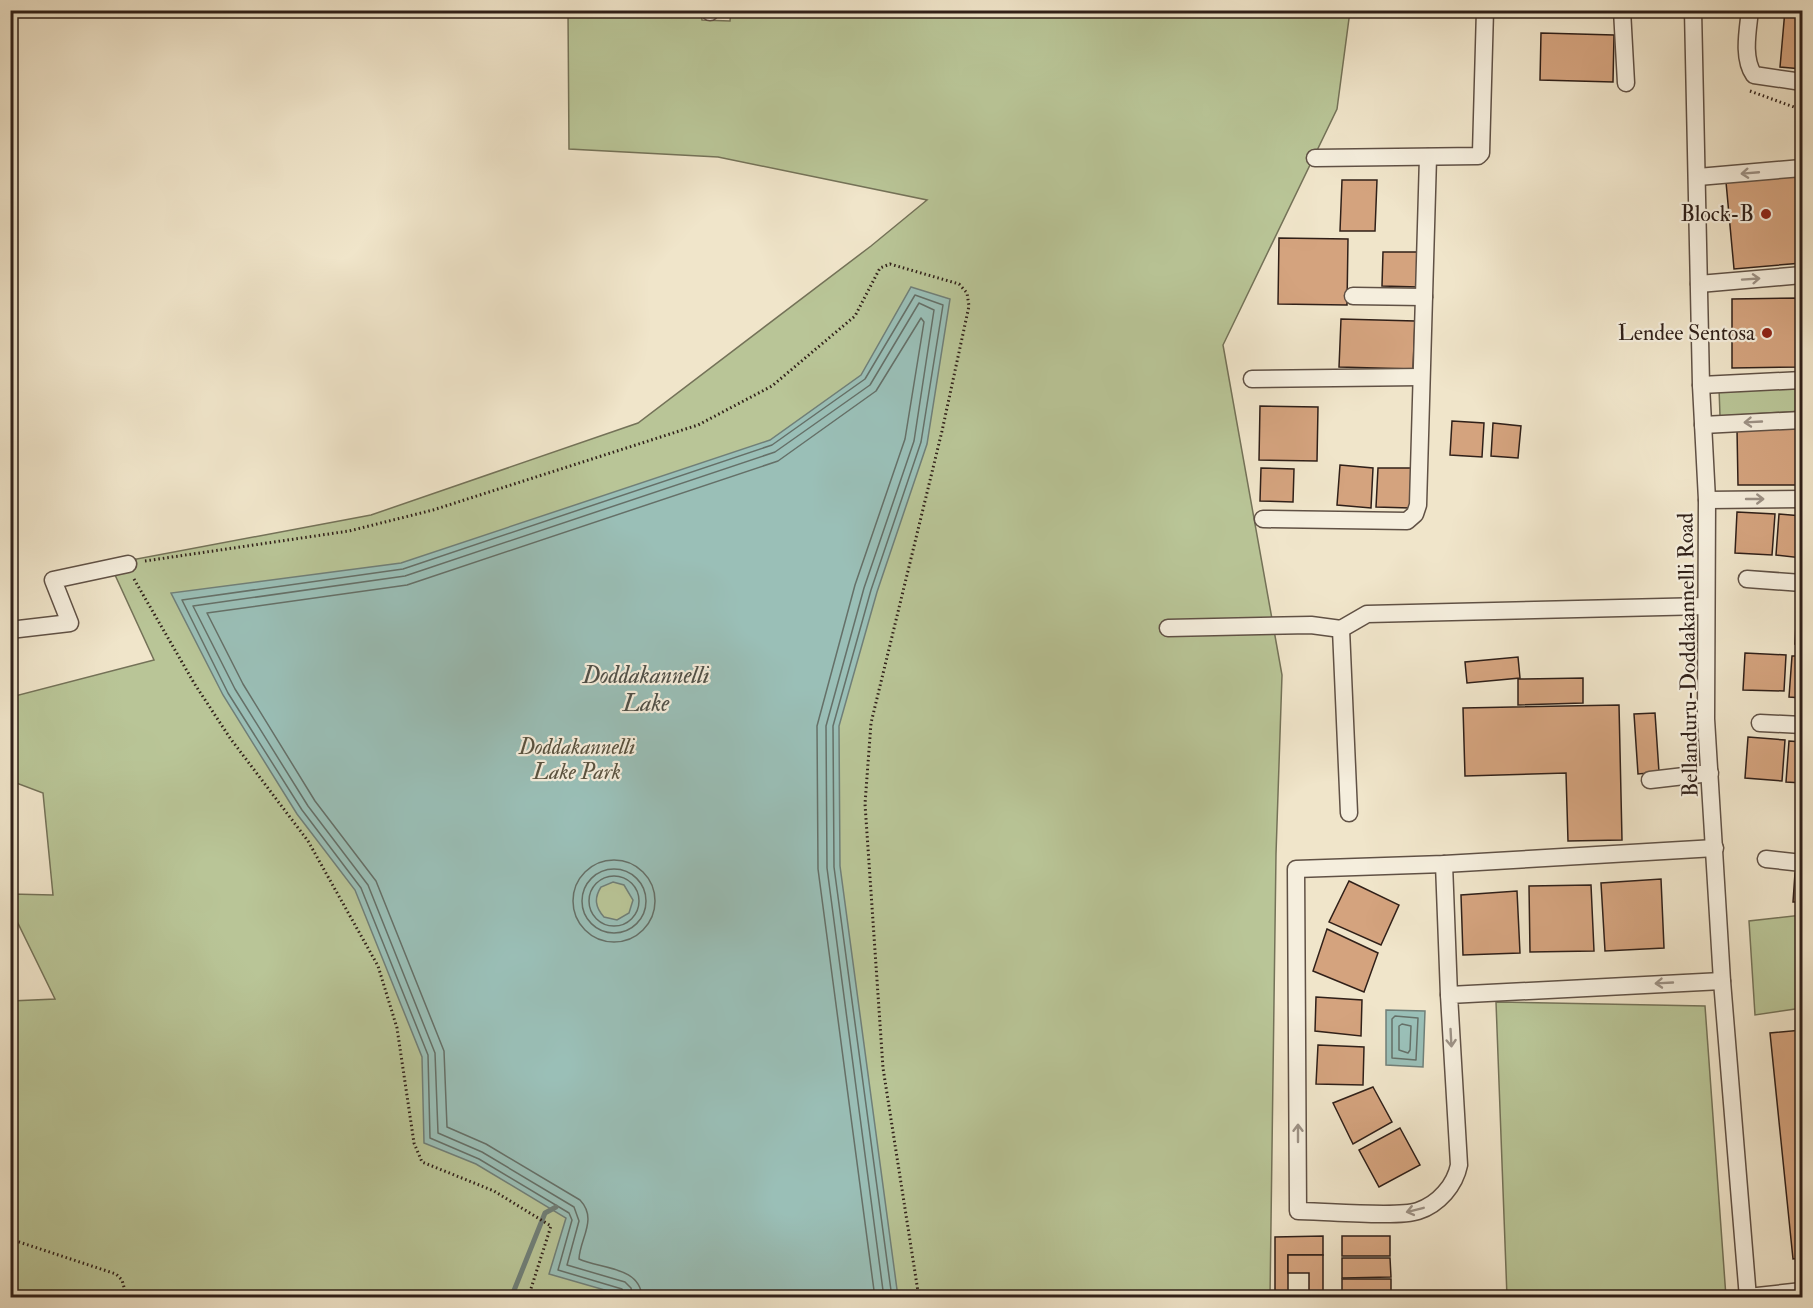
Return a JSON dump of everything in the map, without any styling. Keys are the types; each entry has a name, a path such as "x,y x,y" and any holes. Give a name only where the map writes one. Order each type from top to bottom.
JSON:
{"street":[{"path":"1315,158 1478,156 1483,150 1485,10"},
{"path":"1622,10 1626,83"},
{"name":"Bellanduru-Doddakannelli Road","path":"1694,10 1701,385 1707,500 1706,719 1722,981 1748,1297"},
{"path":"1750,10 1748,58 1754,75 1803,82"},
{"path":"1263,519 1407,521 1415,514 1428,157"},
{"path":"1698,177 1803,168"},
{"path":"1699,284 1803,275"},
{"path":"1353,296 1424,297"},
{"path":"1252,379 1421,377"},
{"path":"1701,385 1803,380"},
{"path":"1703,425 1803,420"},
{"path":"1707,500 1803,499"},
{"path":"10,630 70,623 53,580 128,564"},
{"path":"1747,579 1803,583"},
{"path":"1168,628 1311,625 1341,629 1367,614 1706,606"},
{"path":"1341,629 1349,813"},
{"path":"1760,723 1803,725"},
{"path":"1650,780 1710,773"},
{"path":"1444,864 1459,1165 1456,1177 1441,1198 1418,1212 1298,1210 1296,869 1444,864 1715,848"},
{"path":"1766,860 1803,863"},
{"path":"1449,995 1722,981"},
{"path":"1748,1297 1803,1291"}],"path":[{"path":"528,1298 551,1226 494,1191 422,1162 414,1143 397,1028 378,966 308,841 230,738 194,683 138,589 128,564 349,531 487,493 698,425 772,386 855,316 880,268 890,264 959,284 967,293 969,306 942,431 871,723 865,804 883,1068 919,1298"},
{"path":"10,1239 116,1274 122,1280 127,1298"}],"green space":[{"name":"Doddakannelli Lake Park","path":"731,10 1350,11 1337,109 1223,345 1282,675 1276,854 1270,1297 11,1297 11,1001 55,999 11,909 11,894 53,895 43,793 11,781 11,697 154,660 110,564 371,515 638,423 871,246 927,200 718,157 569,149 568,11 682,11 701,14 702,20 730,21"},
{"path":"1802,384 1802,411 1720,416 1719,388"},
{"path":"1802,915 1802,1008 1755,1015 1749,921"},
{"path":"1496,1002 1705,1006 1726,1297 1507,1297"}],"water":[{"name":"Doddakannelli Lake","path":"911,287 950,299 927,444 877,592 839,726 840,866 898,1297 629,1297 549,1274 566,1218 476,1164 424,1143 422,1057 355,890 297,814 223,695 171,593 401,563 770,440 861,375","holes":["613,882 624,885 633,900 629,913 617,920 604,917 596,902 601,887"]},
{"path":"1386,1010 1425,1011 1423,1067 1386,1065"}],"building":[{"path":"1785,10 1802,10 1802,69 1780,67"},
{"path":"1541,33 1614,35 1613,82 1540,80"},
{"name":"Block-B","path":"1802,176 1802,263 1734,269 1726,182"},
{"path":"1342,180 1377,180 1375,231 1340,231"},
{"path":"1279,238 1348,239 1347,305 1278,304"},
{"path":"1383,252 1420,252 1419,287 1382,286"},
{"name":"Lendee Sentosa","path":"1802,298 1802,367 1732,368 1732,299"},
{"path":"1341,319 1415,321 1413,369 1339,367"},
{"path":"1260,406 1318,407 1317,461 1259,460"},
{"path":"1452,421 1484,423 1482,457 1450,455"},
{"path":"1493,423 1521,426 1518,458 1491,456"},
{"path":"1802,428 1802,485 1738,485 1737,429"},
{"path":"1340,465 1373,468 1371,508 1337,505"},
{"path":"1261,468 1294,469 1293,502 1260,501"},
{"path":"1378,468 1411,468 1410,508 1376,507"},
{"path":"1737,512 1775,514 1772,555 1735,553"},
{"path":"1779,514 1802,516 1802,558 1776,555"},
{"path":"1797,604 1802,604 1802,645 1795,644"},
{"path":"1745,653 1786,655 1784,691 1743,690"},
{"path":"1792,656 1802,656 1802,698 1789,697"},
{"path":"1518,657 1520,678 1467,683 1465,662"},
{"path":"1583,678 1583,703 1518,705 1518,679"},
{"path":"1619,705 1622,840 1568,841 1566,773 1465,776 1463,708"},
{"path":"1655,713 1659,772 1638,774 1634,714"},
{"path":"1748,737 1785,740 1782,781 1745,778"},
{"path":"1789,741 1802,742 1802,783 1786,782"},
{"path":"1802,796 1802,836 1800,836"},
{"path":"1795,873 1802,874 1802,902 1793,902"},
{"path":"1661,879 1664,948 1605,951 1601,883"},
{"path":"1349,881 1399,905 1381,945 1329,922"},
{"path":"1591,885 1594,951 1530,952 1529,886"},
{"path":"1517,891 1520,953 1463,955 1461,895"},
{"path":"1327,929 1378,953 1364,992 1313,971"},
{"path":"1316,997 1362,1000 1361,1036 1315,1031"},
{"path":"1802,1030 1802,1258 1793,1259 1770,1033"},
{"path":"1318,1045 1364,1047 1363,1085 1316,1084"},
{"path":"1373,1087 1392,1122 1353,1144 1333,1103"},
{"path":"1400,1128 1420,1165 1379,1187 1359,1150"},
{"path":"1323,1236 1323,1255 1288,1255 1288,1298 1275,1298 1275,1237"},
{"path":"1342,1236 1390,1236 1390,1256 1342,1256"},
{"path":"1288,1255 1323,1255 1323,1298 1309,1298 1309,1273 1288,1273"},
{"path":"1342,1258 1390,1258 1391,1277 1342,1278"},
{"path":"1342,1279 1391,1279 1391,1298 1342,1298"}],"waterway":[{"path":"511,1298 545,1213 556,1207"}],"place":[{"name":"Block-B","path":"1766,214"},
{"name":"Lendee Sentosa","path":"1767,333"}]}
